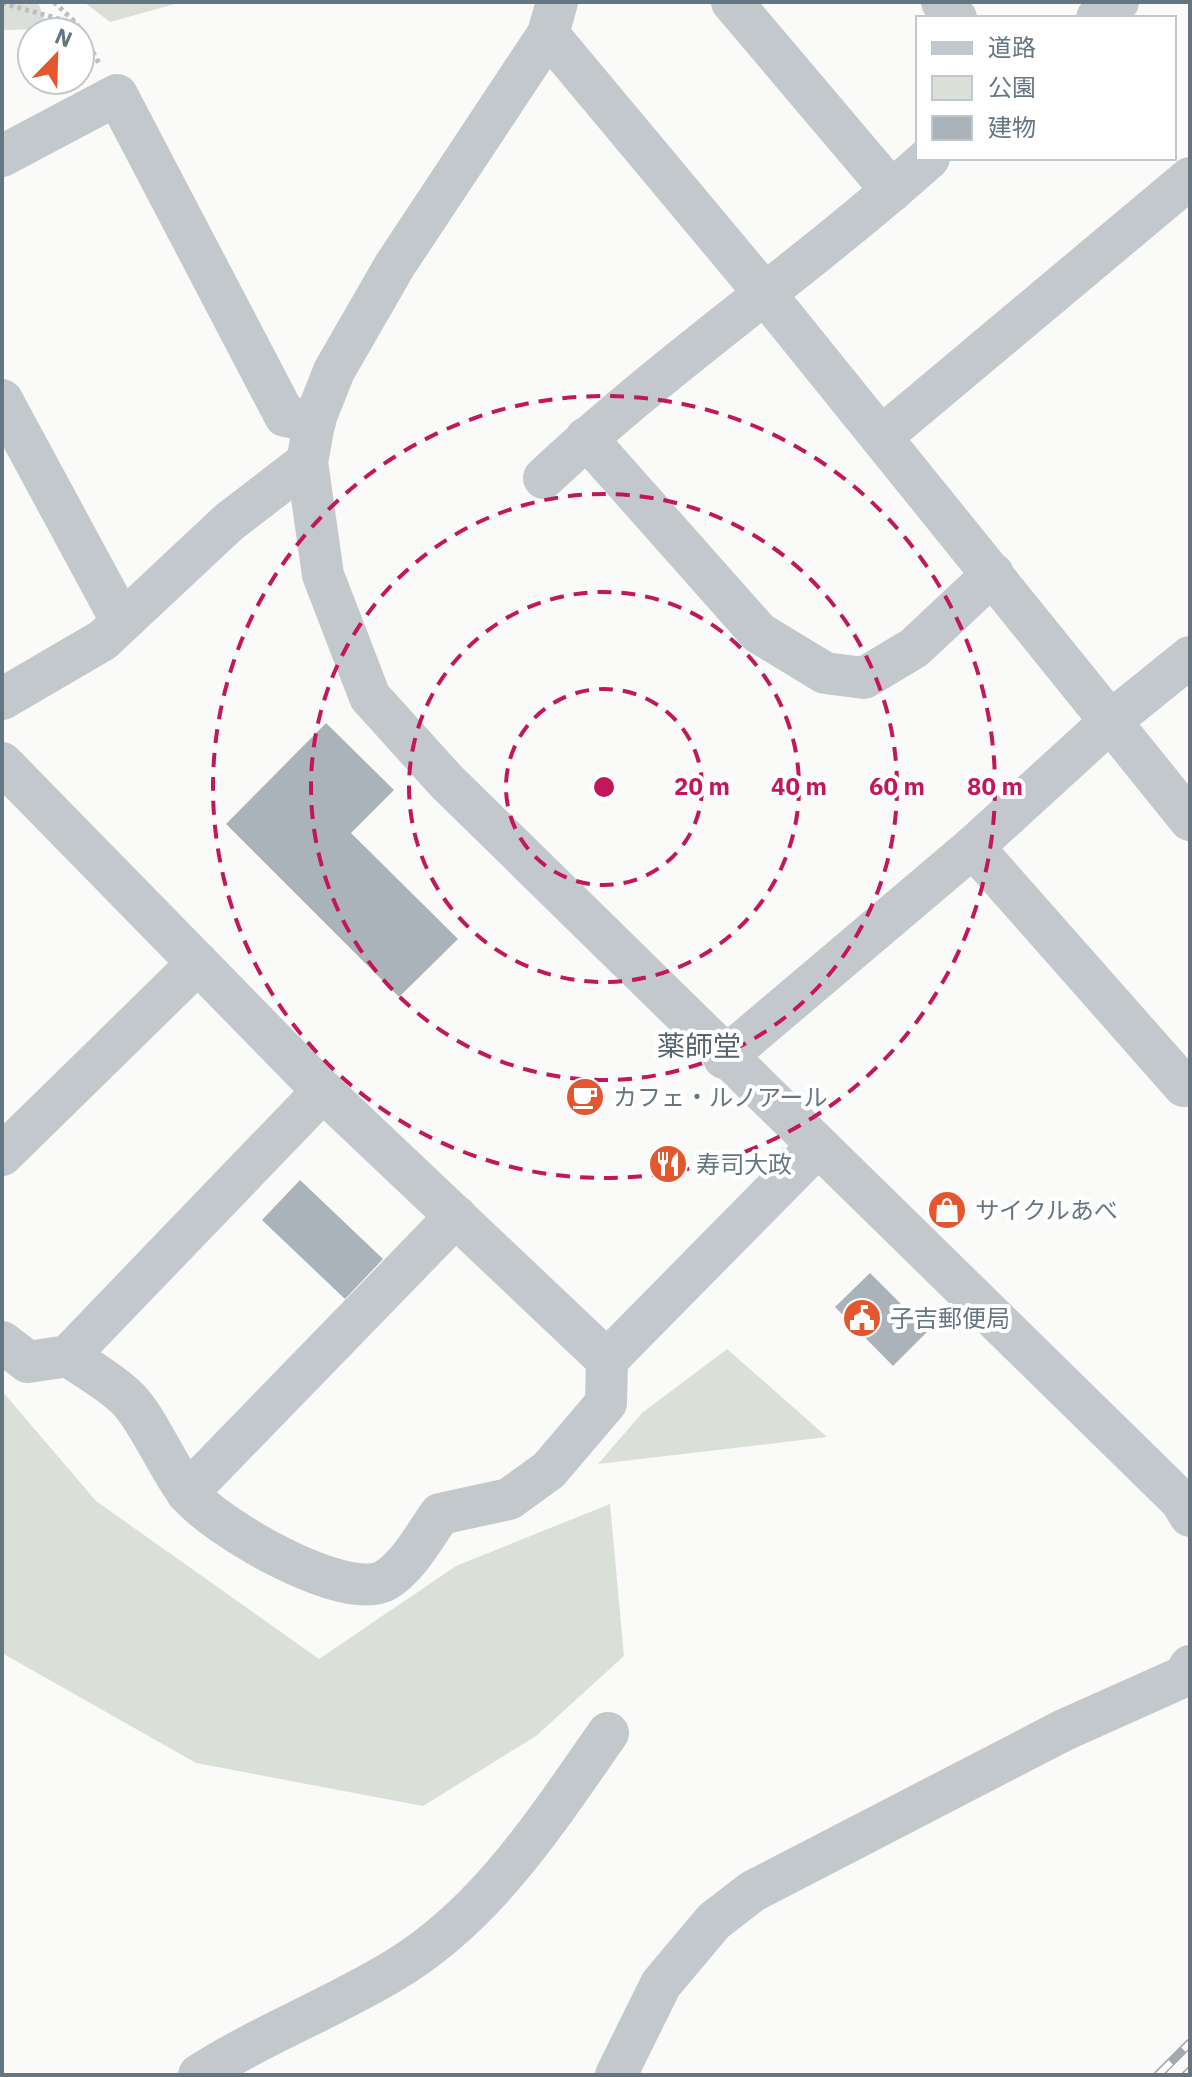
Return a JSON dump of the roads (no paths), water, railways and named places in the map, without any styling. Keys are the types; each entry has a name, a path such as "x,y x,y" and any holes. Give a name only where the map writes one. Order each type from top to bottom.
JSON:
{"street":[{"path":"732,2 892,191"},
{"path":"1100,16 1118,2"},
{"path":"1190,820 766,295 552,18 395,265 334,371 315,422 307,462 323,575 370,697 446,781 724,1058 1181,1501 1190,1516"},
{"path":"2,156 117,95 285,416 315,422"},
{"path":"544,478 586,438 766,295 927,160"},
{"path":"881,437 1190,178"},
{"path":"5,412 122,622"},
{"path":"586,438 759,633 825,673 864,678 914,648 993,574"},
{"path":"2,699 103,640 229,522 307,462"},
{"path":"724,1058 973,847 1112,720 1190,657"},
{"path":"2,763 323,1091 607,1360"},
{"path":"973,847 1184,1086 1190,1081"},
{"path":"2,1155 198,963"},
{"path":"2,1342 28,1362 68,1356 323,1091"},
{"path":"68,1356 129,1399 187,1493 245,1542 356,1586 384,1582 401,1567 440,1514 509,1499 549,1470 606,1403 607,1360 817,1147"},
{"path":"187,1493 456,1216"},
{"path":"616,2075 661,1984 714,1921 753,1891 1064,1730 1185,1676 1190,1666"},
{"path":"199,2075 247,2044 394,1971 444,1932 515,1866 608,1733"}],"railway":[{"path":"1158,2075 1190,2043"},
{"path":"1186,2075 1190,2071"}],"place":[{"name":"カフェ・ルノアール","path":"585,1097"},
{"name":"寿司大政","path":"668,1164"},
{"name":"サイクルあべ","path":"947,1210"},
{"name":"子吉郵便局","path":"862,1318"}],"district":[{"name":"薬師堂","path":"699,1045"}]}
